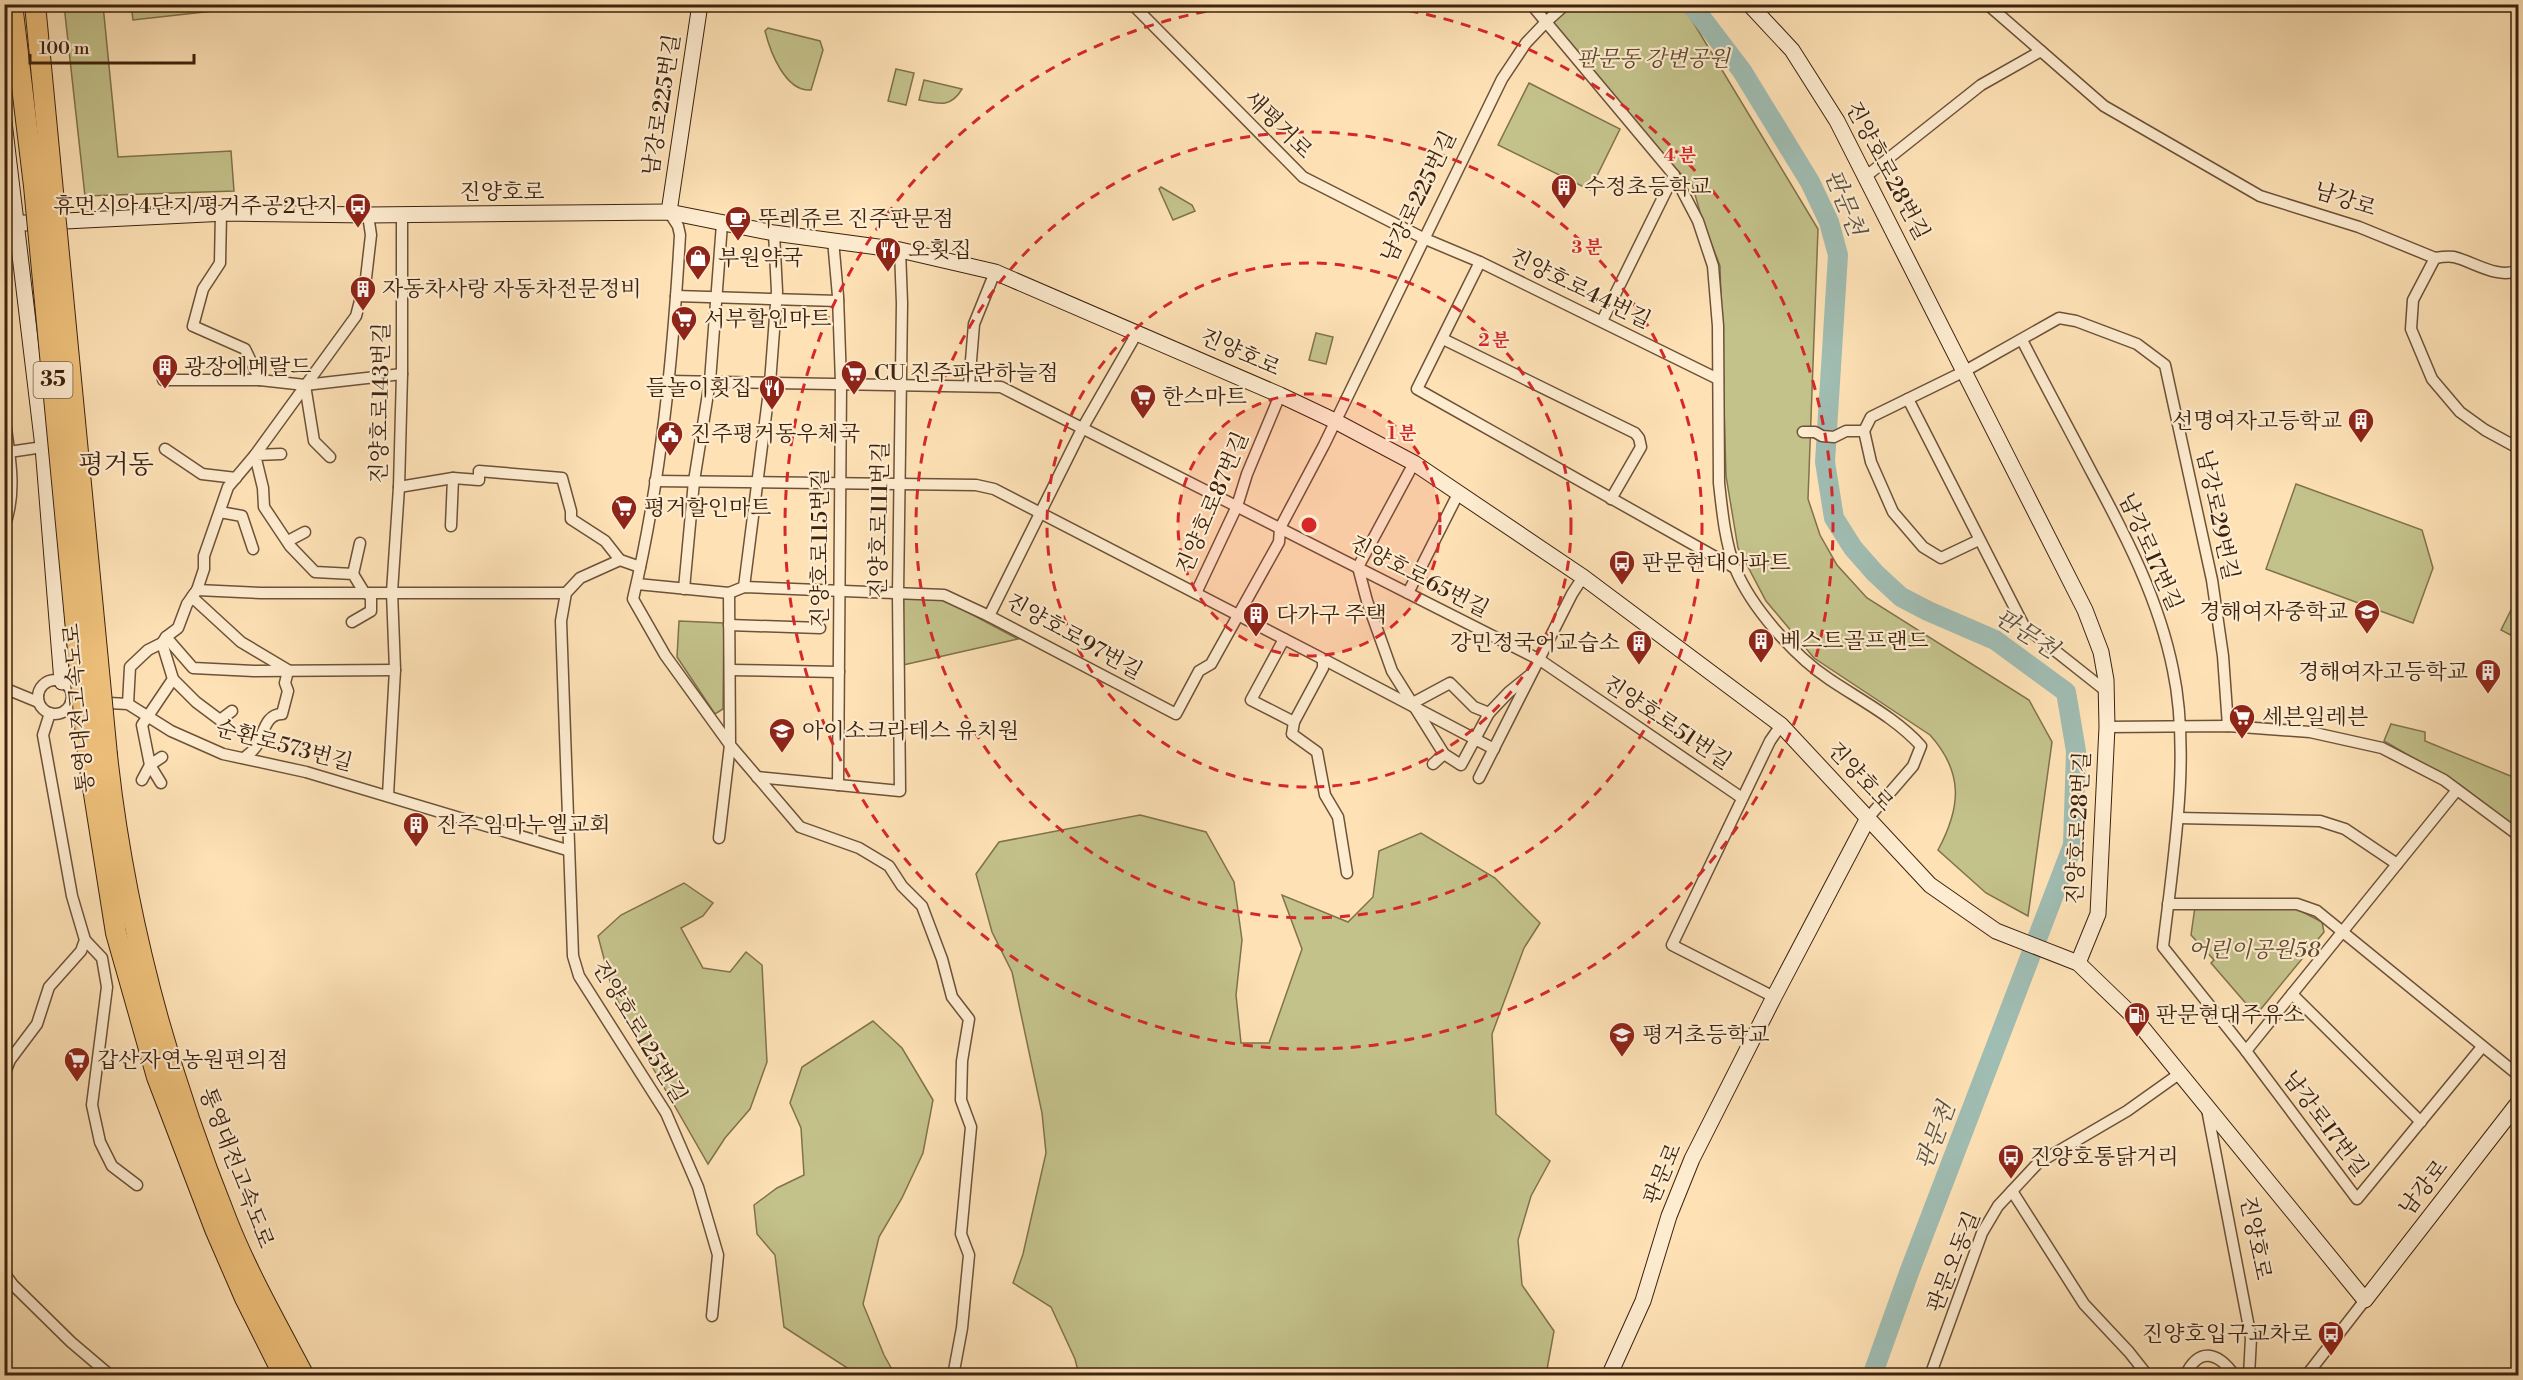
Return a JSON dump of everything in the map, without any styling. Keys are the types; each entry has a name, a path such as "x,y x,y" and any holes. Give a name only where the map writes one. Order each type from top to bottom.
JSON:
{"highway":[{"name":"통영대전고속도로","path":"12,4 98,755 116,933 157,1077 215,1228 245,1298 284,1376"},
{"name":"통영대전고속도로","path":"36,4 98,755 113,807 135,929 173,1072 227,1222 304,1376"}],"street":[{"name":"남강로225번길","path":"669,212 700,4"},
{"name":"새평거로","path":"1132,4 1304,177 1423,238"},
{"path":"1531,4 1674,175 1698,221 1713,266 1718,326 1719,483 1721,506 1735,568 1759,610 1798,655 1826,677 1907,730 1921,746 1913,766 1868,818"},
{"name":"남강로225번길","path":"1176,714 1199,671 1211,664 1279,542 1280,528 1335,421 1502,79 1526,42 1566,4"},
{"name":"진양호로28번길","path":"1749,4 1792,50 1837,121 2085,610 2101,652 2106,691 2107,727 2098,914 2072,961"},
{"name":"남강로","path":"1988,4 2104,106 2260,196 2359,227 2435,258 2452,257 2487,269 2511,273 2518,270"},
{"path":"1865,177 1982,85 2041,51"},
{"path":"4,122 11,223 43,447 62,682"},
{"path":"1602,321 1674,175"},
{"name":"진양호로","path":"11,223 221,213 402,215 669,212 774,233 900,250 995,272 1280,395 1414,463 1583,577 1781,725 1930,885 1996,931 2072,961 2132,1015 2365,1300"},
{"path":"669,212 680,234 669,381 655,481 633,599 666,655 730,745 800,826 859,848 889,866 902,886 922,906 942,959 952,997 969,1019 962,1061 961,1100 971,1127 961,1234 969,1254 962,1328 953,1376"},
{"path":"221,213 220,263 203,289 193,326 245,349 260,380"},
{"path":"128,704 130,667 148,650 178,628 187,604 196,592 204,569 204,556 228,487 255,455 356,316 366,278 371,235 368,215"},
{"name":"진양호로143번길","path":"388,795 395,670 392,592 399,487 402,374 402,215"},
{"path":"684,589 694,481 710,381 722,224"},
{"path":"744,587 770,383 776,300 774,233"},
{"name":"진양호로44번길","path":"1423,238 1480,262 1718,379"},
{"name":"진양호로115번길","path":"832,240 838,301 841,383 838,785"},
{"name":"진양호로111번길","path":"838,785 900,791 898,594 902,303 900,250"},
{"path":"2435,258 2413,300 2411,329 2432,379 2460,412 2485,430 2518,448"},
{"path":"1480,262 1417,389 1735,568"},
{"path":"969,385 975,324 995,272"},
{"path":"676,296 838,301"},
{"name":"남강로29번길","path":"1965,371 2059,318 2076,321 2137,344 2165,365 2212,580 2223,656 2228,726"},
{"name":"진양호로97번길","path":"1137,333 1083,427 989,616 1176,714"},
{"path":"1443,339 1635,433 1640,438 1641,447 1611,499"},
{"name":"남강로17번길","path":"2022,340 2122,529 2155,603 2174,671 2180,727 2178,818 2163,947 2246,1051 2357,1198 2482,1047"},
{"path":"1965,371 1871,417 1864,431 1871,462 1893,512 1923,547 1941,558 1979,540"},
{"path":"163,380 260,380 305,385 402,374"},
{"path":"669,381 1000,387 1237,506"},
{"path":"305,385 314,441 330,456"},
{"name":"진양호로87번길","path":"1196,593 1237,506 1247,474 1280,395"},
{"path":"1908,399 2024,626 2106,691"},
{"path":"4,415 9,452 11,510 4,527"},
{"path":"1803,432 1815,432 1822,436 1834,437 1846,431 1864,431"},
{"path":"9,452 43,447"},
{"path":"165,449 202,474 236,478"},
{"path":"255,455 281,454"},
{"path":"255,455 263,488 264,507 290,546 315,572 353,574"},
{"path":"1414,463 1358,567 1367,601 1392,671 1444,754 1461,765 1489,713 1509,692 1533,673"},
{"path":"399,487 453,478 479,480 479,471 562,478 571,519 605,541 620,560 640,567"},
{"path":"451,526 453,478"},
{"path":"655,481 975,485 994,489 1041,511 1494,749"},
{"path":"1408,593 1459,492"},
{"name":"진양호로65번길","path":"1237,506 1540,660"},
{"path":"220,512 242,516 253,549"},
{"path":"288,541 305,532"},
{"path":"352,622 371,611 371,596 364,592 353,574 360,543"},
{"path":"196,592 392,592 433,595 566,593 580,578 620,560"},
{"path":"1479,778 1572,594 1583,577"},
{"path":"637,584 729,593 744,587 944,595 989,616"},
{"path":"196,592 192,597 241,642 288,671"},
{"name":"진양호로125번길","path":"566,593 561,621 567,850 573,956 579,976 666,1113 698,1187 717,1255 712,1316"},
{"path":"719,838 730,745 729,593"},
{"path":"729,625 820,628"},
{"path":"1284,639 1251,700 1294,722"},
{"path":"164,640 193,668 288,671 395,670"},
{"path":"164,640 173,679 196,702 220,720 232,711"},
{"path":"1323,659 1323,668 1294,722 1292,734 1317,752 1325,795 1338,817 1347,873"},
{"name":"진양호로51번길","path":"1540,660 1742,798"},
{"path":"730,670 839,672"},
{"path":"244,758 258,745 261,733 270,720 282,714 288,691 285,683 288,671"},
{"path":"160,783 150,765 142,725 173,679"},
{"path":"4,688 38,702 50,713 56,714 66,710 71,701 70,690 57,680 46,682 39,691 38,702"},
{"path":"1411,704 1450,683 1474,707 1489,713"},
{"name":"순환로573번길","path":"71,701 128,704 171,731 223,754 306,772 567,850"},
{"path":"50,713 43,735 72,896 85,940 102,958 107,987 92,1105 100,1142 112,1166 137,1185"},
{"name":"진양호로51번길","path":"1774,997 1672,945 1770,741 1781,725"},
{"path":"2107,727 2228,726 2310,732 2382,748 2444,780 2518,834"},
{"path":"1433,764 1444,754"},
{"path":"142,780 150,765 162,757"},
{"path":"757,777 838,785"},
{"path":"2246,1051 2457,790"},
{"name":"판문로","path":"1609,1376 1643,1301 1668,1216 1692,1159 1868,818"},
{"path":"2178,818 2319,821 2345,829 2397,864"},
{"path":"2168,904 2297,904 2317,911 2518,1075"},
{"path":"4,1075 10,1060 37,1024 49,987 81,951 85,940"},
{"path":"2292,994 2421,1122"},
{"name":"판문오동길","path":"1930,1376 1982,1233 1998,1206 2038,1163 2127,1111 2179,1074"},
{"name":"남강로","path":"2365,1300 2518,1104"},
{"name":"진양호로","path":"2207,1109 2251,1338 2249,1376"},
{"path":"2012,1191 2084,1304 2148,1376"},
{"path":"4,1273 13,1285 71,1342 113,1375"},
{"path":"2306,1376 2365,1300"},
{"path":"2185,1376 2192,1361 2204,1355 2215,1356 2228,1366 2235,1376"}],"green space":[{"path":"64,5 103,5 118,157 231,151 234,191 85,196"},
{"path":"131,5 221,5 222,10 133,20"},
{"name":"판문동 강변공원","path":"1537,5 1679,5 1690,17 1818,229 1808,499 1820,535 1837,565 1867,598 2029,700 2052,742 2028,916 1986,893 1938,850 1951,819 1955,805 1955,791 1954,777 1949,763 1930,735 1814,658 1766,601 1738,548 1726,476 1720,266 1702,219 1692,184 1677,170"},
{"path":"768,28 820,41 823,50 811,90 802,89 794,84 780,69 767,39 765,31"},
{"path":"896,69 914,73 906,105 888,101"},
{"path":"924,80 962,89 949,102 919,100"},
{"path":"1529,83 1620,129 1590,190 1498,145"},
{"path":"1161,187 1192,205 1195,211 1173,220 1159,189"},
{"path":"1316,333 1333,337 1326,364 1309,360"},
{"path":"2296,484 2422,530 2433,568 2413,623 2266,569"},
{"path":"2518,596 2518,639 2501,630"},
{"path":"903,599 943,599 1018,639 903,665"},
{"path":"679,621 724,623 723,709 715,714 677,657"},
{"path":"2391,724 2425,732 2425,741 2518,779 2518,829 2460,785 2384,741"},
{"path":"1140,815 1206,832 1234,882 1242,940 1236,995 1241,1043 1269,1043 1302,949 1282,895 1348,922 1373,897 1379,851 1421,833 1495,878 1540,923 1524,948 1492,1034 1496,1114 1550,1161 1531,1196 1518,1240 1522,1285 1554,1331 1546,1375 1079,1375 1075,1359 1051,1307 1013,1283 1023,1254 1046,1153 1042,1113 1012,972 992,932 976,874 999,842"},
{"path":"684,883 713,903 703,916 681,928 703,968 730,972 746,952 762,965 767,1062 750,1109 725,1138 708,1164 634,1035 612,989 598,936 621,915"},
{"name":"어린이공원58","path":"2195,907 2295,908 2322,922 2324,932 2256,1015 2211,963 2214,960 2191,935"},
{"path":"873,1021 902,1048 933,1100 923,1153 902,1198 879,1237 863,1304 884,1355 895,1375 858,1375 784,1327 775,1255 757,1234 754,1205 777,1188 804,1175 801,1128 790,1103 802,1067"}],"waterway":[{"name":"판문천","path":"1691,4 1742,71 1810,182 1829,222 1838,255 1825,462 1834,518 1853,548 1901,597 1995,640 2066,692 2076,751 2073,845 1910,1270 1872,1376"}],"place":[{"name":"수정초등학교","path":"1564,210"},
{"name":"휴먼시아4단지/평거주공2단지","path":"358,229"},
{"name":"뚜레쥬르 진주판문점","path":"738,242"},
{"name":"오횟집","path":"888,273"},
{"name":"부원약국","path":"698,281"},
{"name":"자동차사랑 자동차전문정비","path":"363,312"},
{"name":"서부할인마트","path":"684,342"},
{"name":"광장에메랄드","path":"165,390"},
{"name":"CU 진주파란하늘점","path":"854,396"},
{"name":"들놀이횟집","path":"772,411"},
{"name":"한스마트","path":"1143,420"},
{"name":"선명여자고등학교","path":"2361,444"},
{"name":"진주평거동우체국","path":"670,457"},
{"name":"평거할인마트","path":"624,531"},
{"name":"판문현대아파트","path":"1622,586"},
{"name":"경해여자중학교","path":"2367,635"},
{"name":"다가구 주택","path":"1256,638"},
{"name":"베스트골프랜드","path":"1761,664"},
{"name":"강민정국어교습소","path":"1639,666"},
{"name":"경해여자고등학교","path":"2488,695"},
{"name":"세븐일레븐","path":"2242,740"},
{"name":"아이소크라테스 유치원","path":"782,754"},
{"name":"진주 임마누엘교회","path":"416,848"},
{"name":"판문현대주유소","path":"2137,1038"},
{"name":"평거초등학교","path":"1622,1058"},
{"name":"갑산자연농원편의점","path":"77,1083"},
{"name":"진양호통닭거리","path":"2011,1180"},
{"name":"진양호입구교차로","path":"2331,1357"}],"district":[{"name":"평거동","path":"116,465"}]}
